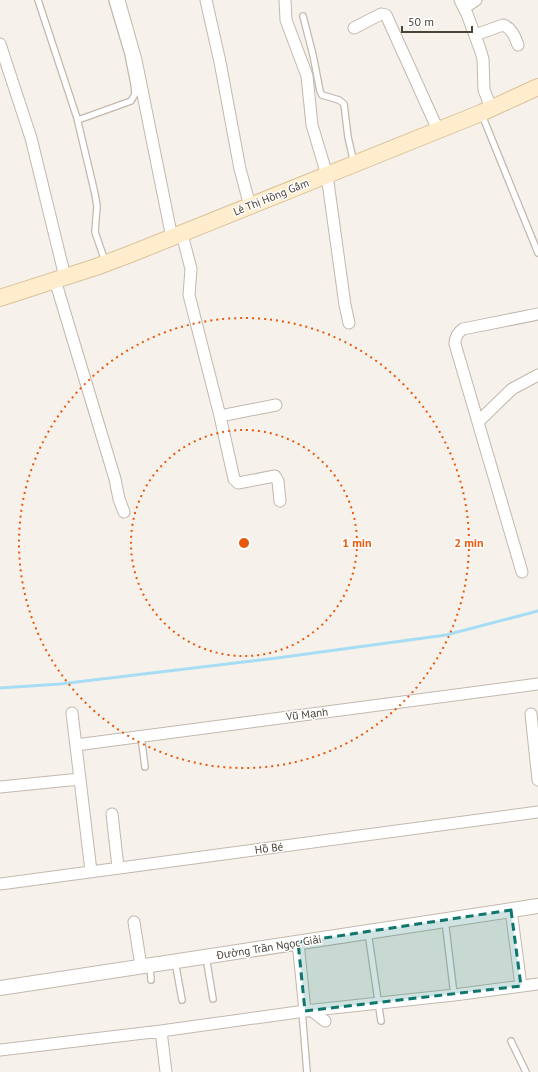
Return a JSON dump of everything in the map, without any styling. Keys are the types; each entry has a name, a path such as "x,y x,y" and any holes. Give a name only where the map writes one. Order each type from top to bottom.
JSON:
{"main road":[{"name":"Lê Thị Hồng Gấm","path":"0,298 106,263 177,236 438,130 538,87"}],"street":[{"path":"119,0 136,60 177,236 191,269 189,295 235,481 238,482 275,476 278,480 280,501"},
{"path":"206,0 220,62 240,169 250,206"},
{"path":"285,0 286,20 307,76 312,125 327,175 345,305 349,323"},
{"path":"476,0 462,4 483,59 486,110"},
{"path":"354,28 381,14 386,14 438,130"},
{"path":"475,35 507,26 518,45"},
{"path":"0,44 31,138 60,278 124,512"},
{"path":"522,572 455,344 456,336 463,329 538,314"},
{"path":"478,421 512,389 538,375"},
{"path":"220,416 276,405"},
{"name":"Vũ Mạnh","path":"76,744 538,684"},
{"path":"72,713 91,871"},
{"path":"531,714 538,780"},
{"path":"0,787 80,779"},
{"name":"Hồ Bé","path":"0,884 538,812"},
{"path":"112,814 118,868"},
{"name":"Đường Trần Ngọc Giải","path":"0,988 538,906"},
{"path":"511,910 521,986"},
{"path":"134,922 145,965"},
{"path":"298,942 306,1011"},
{"path":"0,1050 161,1031 306,1011 538,984"},
{"path":"306,1011 325,1021"},
{"path":"161,1031 166,1072"}],"lane":[{"path":"38,0 78,120 97,206 95,232 106,263"},
{"path":"78,120 131,101 135,94 128,54 112,0"},
{"path":"303,16 320,91 322,94 339,100 344,104 348,137 354,164"},
{"path":"486,110 538,253"},
{"path":"141,736 145,767"},
{"path":"444,920 454,994"},
{"path":"368,932 381,1021"},
{"path":"206,957 213,999"},
{"path":"175,961 182,1000"},
{"path":"145,965 151,980"},
{"path":"306,1011 307,1072"},
{"path":"511,1041 526,1072"}],"highlighted area":[{"path":"511,910 521,986 305,1011 298,942"}],"waterway":[{"path":"0,688 60,684 277,658 446,635 538,611"}]}
